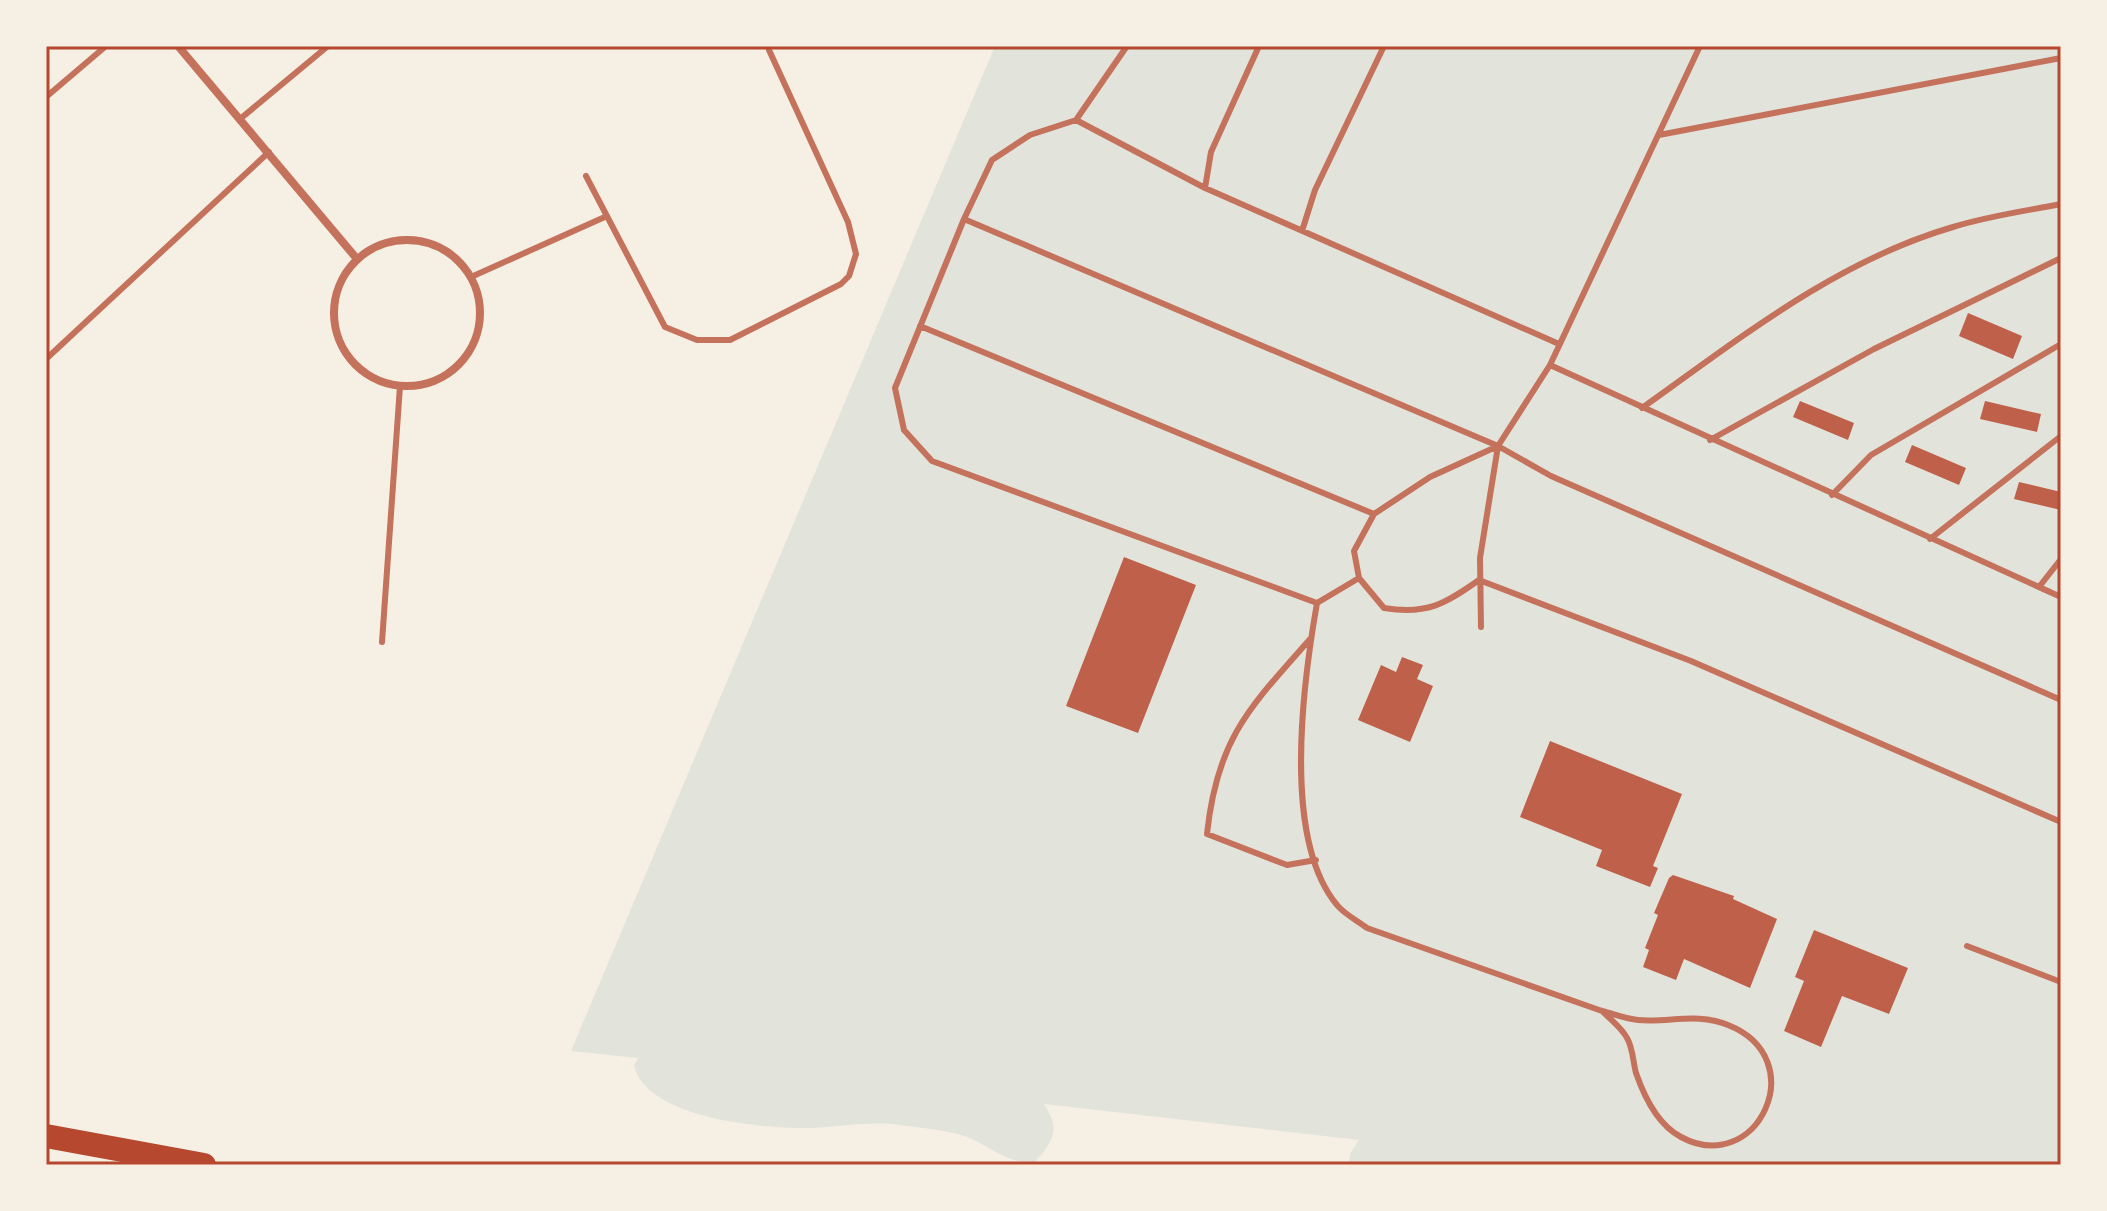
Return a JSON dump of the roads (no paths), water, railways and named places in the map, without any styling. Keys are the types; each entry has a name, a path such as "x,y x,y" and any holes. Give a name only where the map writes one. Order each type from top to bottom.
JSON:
{"highway":[{"path":"46,1136 204,1165"}],"street":[{"path":"178,46 357,259"},
{"path":"418,241 449,253 471,277 480,315 477,335 468,353 439,379 400,386 377,380 357,367 338,336 334,301 342,278 357,259 386,243 418,241"}],"lane":[{"path":"46,97 106,46"},
{"path":"240,119 328,46"},
{"path":"1127,46 1076,120 1030,135 992,160 964,219 895,388 904,430 932,461 1317,603"},
{"path":"1205,188 1211,152 1259,46"},
{"path":"1302,231 1315,190 1384,46"},
{"path":"1481,627 1479,580 1498,446 1550,365 1700,46"},
{"path":"586,176 665,327 697,340 730,340 841,284 849,276 856,254 848,222 769,50"},
{"path":"1659,135 2061,58"},
{"path":"1076,120 1205,188 1559,344"},
{"path":"46,359 269,152"},
{"path":"1641,408 1793,302 1876,256 1953,227 2061,204"},
{"path":"471,277 607,216"},
{"path":"964,219 1498,446 1551,476 2061,700"},
{"path":"1710,440 1874,349 2061,258"},
{"path":"920,326 1374,514"},
{"path":"1832,495 1871,455 2061,344"},
{"path":"1550,365 2061,597"},
{"path":"382,642 400,386"},
{"path":"1930,539 2061,436"},
{"path":"1479,580 1445,604 1410,612 1384,608 1359,578 1354,551 1374,514 1430,477 1498,446"},
{"path":"2039,587 2061,559"},
{"path":"1359,578 1317,603 1303,705 1305,831 1337,906 1367,928 1602,1011 1637,1020 1699,1017 1729,1025 1755,1041 1772,1071 1770,1102 1752,1131 1732,1143 1707,1143 1681,1137 1653,1110 1636,1073 1627,1037 1602,1011"},
{"path":"1479,580 1691,661 2061,822"},
{"path":"1311,638 1244,713 1222,760 1210,804 1207,834 1287,865 1316,860"},
{"path":"1967,946 2061,982"}]}
